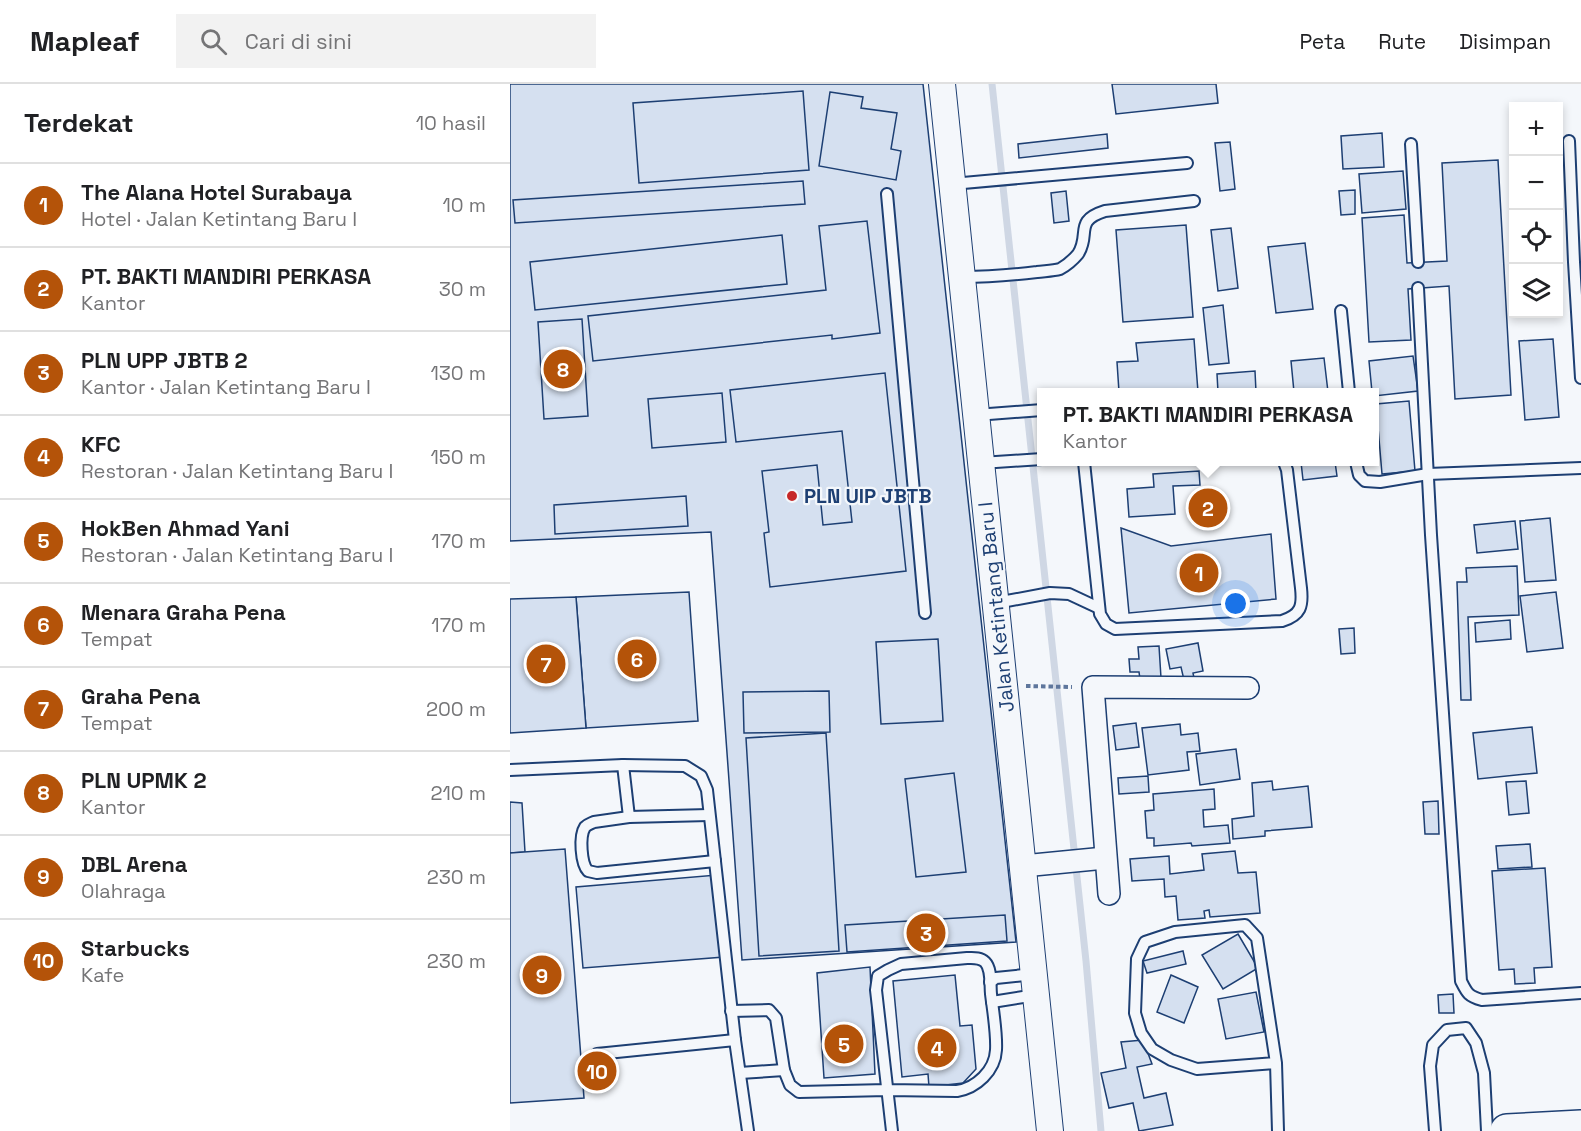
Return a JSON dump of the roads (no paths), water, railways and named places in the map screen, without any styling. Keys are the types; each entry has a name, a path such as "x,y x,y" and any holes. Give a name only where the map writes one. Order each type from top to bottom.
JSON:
{"highway":[{"path":"1507,1131 1581,1127"}],"street":[{"name":"Jalan Ketintang Baru I","path":"942,84 1050,1131"},
{"path":"1109,894 1096,858 1093,687 1248,688"},
{"path":"1023,866 1096,858"}],"lane":[{"path":"1569,141 1581,378"},
{"path":"1411,144 1418,262"},
{"path":"952,184 1187,163"},
{"path":"887,194 925,613"},
{"path":"962,276 991,277 1058,270 1071,262 1079,253 1085,224 1093,215 1105,211 1194,201"},
{"path":"1418,288 1461,981 1467,993 1473,998 1482,1000 1581,993"},
{"path":"1341,312 1349,388"},
{"path":"976,415 1037,410"},
{"path":"981,463 1037,459"},
{"path":"1084,466 1100,614 1106,624 1115,629 1282,621 1298,612 1302,600 1286,466"},
{"path":"1357,466 1359,475 1365,481 1380,482 1428,474 1581,468"},
{"path":"996,603 1050,593 1068,594 1099,608"},
{"path":"510,770 623,765 685,766 701,776 707,790 731,1011 748,1131"},
{"path":"623,765 629,817"},
{"path":"709,814 629,817 590,823 584,828 582,838 583,864 588,871 597,873 716,861"},
{"path":"1276,1063 1197,1069 1171,1060 1152,1048 1141,1033 1135,1013 1137,959 1145,942 1175,932 1245,925 1257,938 1276,1063 1278,1131"},
{"path":"731,1011 769,1010 774,1015 784,1070 790,1085 799,1092 887,1090 957,1091 968,1089 978,1084 991,1066 996,1052 988,966 984,960 976,958 901,964 878,976 876,990 887,1090 892,1131"},
{"path":"990,982 996,978 1035,984"},
{"path":"992,1002 1035,984"},
{"path":"1435,1131 1430,1066 1433,1045 1447,1030 1466,1028 1476,1043 1484,1073 1487,1131"},
{"path":"597,1054 735,1040"},
{"path":"740,1073 784,1070"}],"waterway":[{"path":"992,84 1086,961 1101,1131"}],"place":[{"name":"PLN UPMK 2","path":"563,369"},
{"name":"PLN UIP JBTB","path":"792,496"},
{"name":"PT. BAKTI MANDIRI PERKASA","path":"1208,508"},
{"name":"The Alana Hotel Surabaya","path":"1199,573"},
{"name":"Menara Graha Pena","path":"637,659"},
{"name":"Graha Pena","path":"546,664"},
{"name":"PLN UPP JBTB 2","path":"926,933"},
{"name":"DBL Arena","path":"542,975"},
{"name":"HokBen Ahmad Yani","path":"844,1044"},
{"name":"KFC","path":"937,1048"},
{"name":"Starbucks","path":"597,1071"}]}
